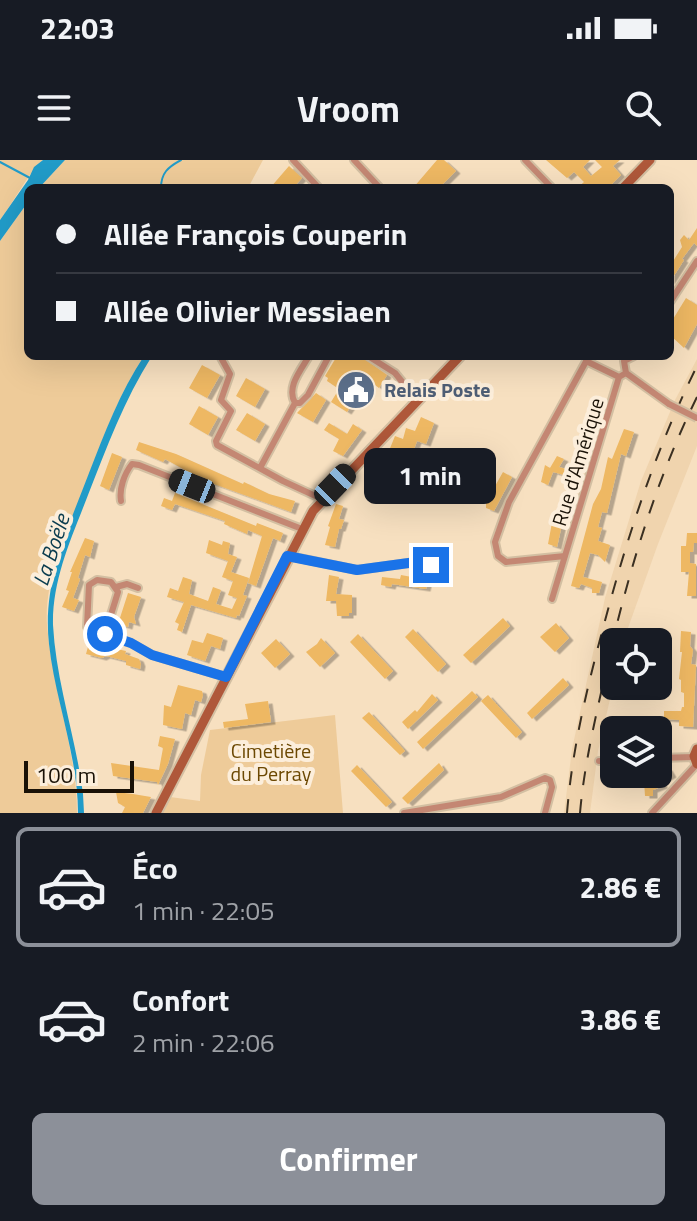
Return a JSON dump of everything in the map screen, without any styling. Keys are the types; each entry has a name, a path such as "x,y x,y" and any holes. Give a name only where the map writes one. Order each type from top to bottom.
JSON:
{"main road":[{"path":"627,184 650,160"},
{"path":"156,813 302,529 322,499 456,360"}],"street":[{"path":"293,160 315,184"},
{"path":"354,160 376,184"},
{"path":"525,160 548,184"},
{"path":"674,296 697,261"},
{"path":"222,360 230,374 221,400 231,411 216,441 217,445 322,499"},
{"path":"295,403 292,387 307,360"},
{"path":"295,403 300,403 308,395 327,360"},
{"path":"374,360 395,373 417,400"},
{"name":"Rue d'Amérique","path":"565,556 506,562 498,556 495,542 509,502 587,360"},
{"name":"Rue d'Amérique","path":"592,360 622,375"},
{"name":"Rue d'Amérique","path":"553,597 622,375 622,360"},
{"path":"622,375 697,418"},
{"path":"260,468 295,403"},
{"path":"121,501 120,492 129,469 132,464 139,465 302,529"},
{"path":"287,556 357,570 416,562 431,565"},
{"path":"138,588 127,584 116,587 102,579 89,585 87,627 91,632 131,643 152,655 226,677"},
{"path":"105,634 117,598 116,587"},
{"path":"672,758 696,757"},
{"path":"652,813 696,757"},
{"path":"404,813 501,797 545,778 550,780 552,787 545,813"}],"shaded area":[{"path":"697,359 697,446 628,628 600,628 600,700 610,700 606,716 600,716 600,742 590,813 564,813 572,749 605,598 641,481 675,400"}],"green space":[{"path":"0,160 43,160 33,171 0,220"},
{"path":"65,160 263,160 250,184 43,184"},
{"path":"24,208 24,360 142,360 103,438 64,539 49,590 47,625 50,649 73,766 77,813 0,813 0,241"},
{"name":"Cimetière du Perray","path":"335,715 343,813 162,813 170,797 200,801 201,775 210,730"}],"water":[{"path":"43,160 65,160 43,184 25,184 34,167"},
{"path":"24,186 24,208 0,241 0,220"},
{"path":"142,360 150,360 109,442 70,542 59,575 54,608 55,646 83,794 84,813 78,813 74,770 49,644 49,599 58,556 73,514 128,384"}],"building":[{"path":"437,160 444,160 456,171 443,184 416,184"},
{"path":"546,160 590,160 583,167 591,176 602,167 595,160 620,160 613,166 621,175 612,184 582,184 584,182 574,172 567,178"},
{"path":"289,166 302,178 297,184 273,184"},
{"path":"697,228 697,246 694,243 674,276 674,260 682,247 680,240 684,235 689,240"},
{"path":"686,298 697,305 697,324 684,348 674,339 674,318"},
{"path":"335,360 366,360 387,375 379,388 371,382 347,412 331,402 339,389 325,376"},
{"path":"202,365 220,375 207,398 189,388"},
{"path":"246,378 265,389 255,407 236,396"},
{"path":"316,393 326,400 313,422 297,413"},
{"path":"199,406 218,417 208,435 189,424"},
{"path":"247,413 265,424 255,441 236,430"},
{"path":"421,417 434,423 426,444 417,441 413,452 400,448 394,466 384,463 395,436 403,439 406,428 415,431"},
{"path":"329,423 347,434 353,424 362,430 343,456 333,451 339,439 324,430"},
{"path":"624,429 634,432 626,456 621,454 607,513 602,512 598,527 602,528 598,541 610,545 605,562 598,555 590,553 583,577 602,582 599,593 592,593 592,588 581,584 579,588 571,586 608,457 612,459"},
{"path":"139,442 176,454 269,494 295,501 291,512 203,480 165,459 163,462 136,450"},
{"path":"112,453 122,457 109,490 100,486"},
{"path":"557,456 564,459 559,467 576,472 575,478 553,472 548,485 541,482 545,465 550,468"},
{"path":"503,472 512,477 494,511 486,508 486,502"},
{"path":"175,493 256,526 257,523 283,533 280,541 273,538 256,586 248,583 262,536 248,530 247,534 224,524 225,521 175,504 172,510 161,506 164,498 172,501"},
{"path":"336,504 343,506 339,519 344,520 335,547 325,545"},
{"path":"554,512 564,515 557,547 548,544"},
{"path":"687,533 697,533 697,543 690,552 690,563 696,564 696,596 687,596 689,572 681,572 681,546 686,546"},
{"path":"85,538 94,541 90,557 85,555 78,578 73,598 79,600 74,611 62,607 69,591 66,590 70,572"},
{"path":"209,540 222,545 223,541 230,543 228,554 237,557 231,572 249,578 243,595 247,596 236,618 191,605 182,632 177,630 179,624 175,622 184,602 167,597 170,588 178,591 183,577 192,580 189,594 208,601 213,587 221,590 216,604 232,609 237,598 228,595 233,581 222,577 228,561 206,553"},
{"path":"329,575 339,577 336,594 352,595 352,613 349,616 337,616 336,601 326,601"},
{"path":"401,575 428,580 426,589 381,585 382,577 400,579"},
{"path":"128,593 141,597 134,617 136,624 129,622 128,627 118,624"},
{"path":"503,618 510,626 471,663 463,655"},
{"path":"556,623 569,638 555,652 540,637"},
{"path":"413,629 446,664 438,672 405,637"},
{"path":"681,631 691,632 691,664 696,665 693,727 679,726 679,720 664,716 664,711 681,711 684,707 684,693 681,692 679,679"},
{"path":"207,633 223,638 220,649 211,646 205,661 187,655 192,640 203,643"},
{"path":"358,634 393,671 385,679 350,642"},
{"path":"321,638 335,653 320,667 306,652"},
{"path":"276,639 290,654 275,668 261,653"},
{"path":"89,643 126,651 125,654 139,659 140,669 126,665 126,661 86,654"},
{"path":"563,678 569,685 532,719 527,713"},
{"path":"178,685 202,691 203,695 201,702 195,700 191,715 185,713 182,729 163,725 164,705 171,707"},
{"path":"472,691 478,697 423,749 417,742"},
{"path":"432,694 438,700 408,729 402,722 415,710 417,712"},
{"path":"488,695 522,732 516,738 481,701"},
{"path":"268,701 271,722 224,728 223,722 248,719 245,704"},
{"path":"369,712 405,751 400,755 362,718"},
{"path":"160,736 175,739 158,785 157,782 113,776 111,763 159,770 163,748 158,746"},
{"path":"439,763 444,770 408,804 402,798"},
{"path":"357,765 392,802 386,807 351,771"},
{"path":"644,788 658,788 653,790 653,796 645,796"},
{"path":"116,792 151,797 143,813 122,813 125,807 118,803"}],"waterway":[{"path":"161,184 166,171 181,160"},
{"path":"0,162 30,178"}],"railway":[{"path":"567,813 585,699 621,564 655,463 697,366"},
{"path":"580,813 594,726 632,568 667,464 697,397"}],"place":[{"name":"Relais Poste","path":"356,390"}],"route":[{"path":"105,634 152,655 226,677 287,556 357,570 416,562 431,565"}],"water label":[{"name":"La Boële","path":"51,550"}]}
